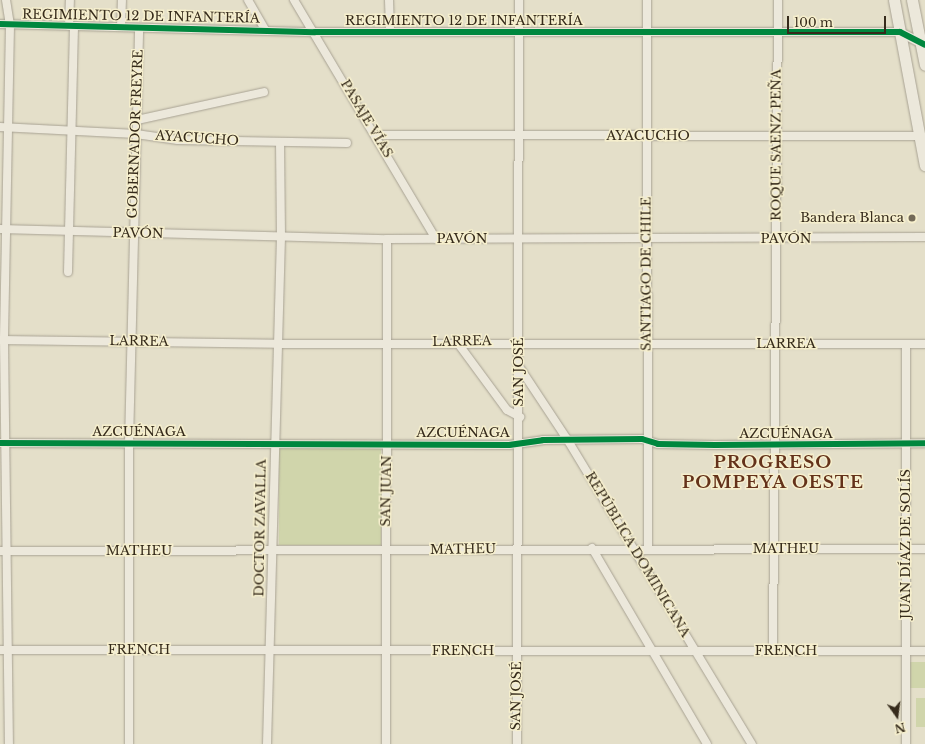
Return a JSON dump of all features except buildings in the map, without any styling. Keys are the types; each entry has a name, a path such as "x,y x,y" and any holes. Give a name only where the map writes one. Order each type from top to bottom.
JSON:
{"main road":[{"path":"894,0 925,165"},
{"path":"912,0 923,45 925,65"}],"street":[{"path":"6,0 10,24 3,127 2,340 4,650 9,744"},
{"path":"68,272 70,0"},
{"path":"121,27 122,0"},
{"path":"248,0 265,30"},
{"name":"PASAJE VÍAS","path":"294,0 315,32 436,239"},
{"path":"390,0 390,32"},
{"name":"SAN JOSÉ","path":"517,744 517,550 520,443 518,238 519,0"},
{"name":"SANTIAGO DE CHILE","path":"647,0 648,548"},
{"name":"ROQUE SAENZ PEÑA","path":"773,650 777,344 778,0"},
{"name":"REGIMIENTO 12 DE INFANTERÍA","path":"0,24 315,32 900,32"},
{"name":"GOBERNADOR FREYRE","path":"129,744 129,443 132,234 139,28"},
{"path":"900,32 923,45"},
{"path":"137,120 264,92"},
{"name":"AYACUCHO","path":"3,127 70,129 136,134 178,140 280,144 347,143"},
{"name":"AYACUCHO","path":"376,135 777,137 920,136"},
{"name":"DOCTOR ZAVALLA","path":"267,744 274,443 281,237 280,144"},
{"name":"PAVÓN","path":"3,229 132,234 387,239 777,239 925,237"},
{"name":"SAN JUAN","path":"386,744 389,343 387,239"},
{"name":"LARREA","path":"2,340 277,344 457,342 925,344"},
{"path":"457,342 507,410 520,417"},
{"name":"JUAN DÍAZ DE SOLÍS","path":"906,344 906,744"},
{"name":"REPÚBLICA DOMINICANA","path":"519,367 567,439 752,744"},
{"name":"AZCUÉNAGA","path":"3,443 388,444 520,443 567,439 776,445 925,443"},
{"path":"592,548 651,651 707,744"},
{"name":"MATHEU","path":"3,551 387,552 592,548 925,549"},
{"name":"FRENCH","path":"4,650 518,652 773,650 925,652"}],"green space":[{"path":"279,448 381,448 381,545 279,545"},
{"path":"909,662 925,662 925,688 909,688"},
{"path":"916,698 925,698 925,727 916,727"}],"cycle path":[{"path":"0,24 315,32 900,32 925,45"},
{"path":"0,443 509,445 543,440 642,439 658,444 715,445 925,443"}],"place":[{"name":"Bandera Blanca","path":"912,218"}],"district":[{"name":"PROGRESO POMPEYA OESTE","path":"773,473"}]}
